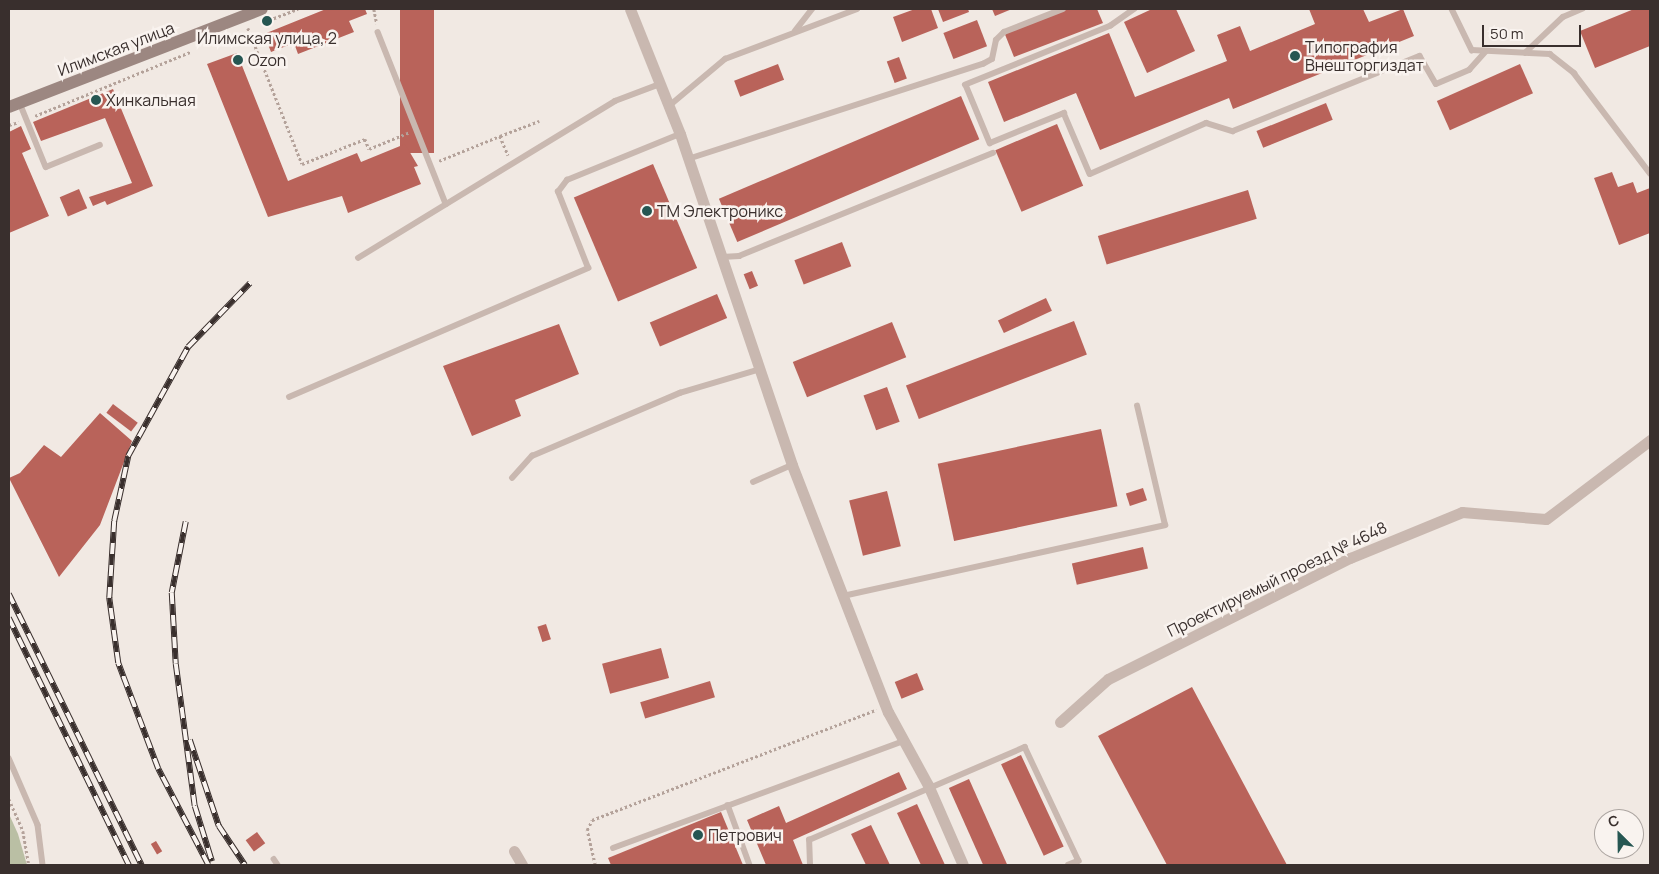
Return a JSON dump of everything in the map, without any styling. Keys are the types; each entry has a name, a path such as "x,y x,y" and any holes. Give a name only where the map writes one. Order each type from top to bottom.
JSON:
{"street":[{"path":"630,9 680,134 792,465 886,706 928,785 963,865"},
{"name":"Илимская улица","path":"14,105 264,15"},
{"name":"Проектируемый проезд № 4648","path":"1060,722 1108,679 1350,558 1462,512 1546,519 1650,440"},
{"path":"514,851 522,865"}],"lane":[{"path":"794,33 812,9"},
{"path":"669,106 725,59 856,9"},
{"path":"688,159 983,64 992,59 996,40 1004,32 1064,9"},
{"path":"1135,9 1111,26 966,85 990,143 1064,113 1090,174 1206,123 1233,131 1420,56 1436,84 1469,70 1486,51"},
{"path":"1452,9 1472,50 1550,54 1574,74 1650,173"},
{"path":"1525,53 1563,17 1582,9"},
{"path":"378,32 446,204"},
{"path":"358,258 615,101 660,84"},
{"path":"14,105 26,119 46,167 100,146"},
{"path":"289,397 588,268 558,192 567,180 680,134"},
{"path":"722,257 739,256 993,153"},
{"path":"512,478 541,453 680,393 761,369"},
{"path":"843,596 1165,525 1137,406"},
{"path":"753,482 792,465"},
{"path":"613,848 904,740"},
{"path":"810,865 809,840 928,785 1025,747 1079,861 1069,865"},
{"path":"9,758 38,825 43,865"},
{"path":"728,806 750,865"},
{"path":"274,859 278,865"}],"path":[{"path":"264,15 298,9"},
{"path":"374,9 378,32"},
{"path":"248,28 302,164 365,139 369,149 416,130"},
{"path":"9,125 200,48"},
{"path":"430,164 539,121"},
{"path":"500,136 508,155"},
{"path":"595,865 587,830 592,820 886,706"},
{"path":"9,799 23,831 29,865"}],"green space":[{"path":"9,814 18,834 27,865 9,865"}],"building":[{"path":"326,9 365,9 367,14 349,21 354,32 298,54 294,43 271,52 264,34"},
{"path":"400,9 434,9 434,153 400,153"},
{"path":"915,9 931,9 938,28 902,42 893,17"},
{"path":"938,9 968,9 969,12 943,22"},
{"path":"992,9 1012,9 995,16"},
{"path":"1063,9 1097,9 1103,23 1014,57 1004,32"},
{"path":"1152,9 1176,9 1195,51 1147,73 1124,22"},
{"path":"1309,9 1363,9 1369,22 1403,9 1414,36 1233,109 1229,98 1100,150 1076,93 1004,122 988,82 1109,33 1135,97 1227,61 1217,35 1240,26 1250,51 1315,24"},
{"path":"1634,9 1650,9 1650,46 1595,68 1580,31"},
{"path":"977,20 987,46 953,59 943,33"},
{"path":"237,53 288,181 357,153 361,162 405,144 418,166 414,167 421,184 348,213 342,196 268,217 207,64"},
{"path":"899,57 907,79 895,83 887,61"},
{"path":"778,64 784,80 740,97 734,81"},
{"path":"1520,64 1533,93 1450,130 1437,101"},
{"path":"113,89 153,186 107,205 105,201 93,206 89,197 132,183 105,118 41,141 33,122"},
{"path":"961,96 979,139 737,242 719,199"},
{"path":"1326,103 1333,120 1263,148 1256,131"},
{"path":"1057,124 1083,186 1022,212 995,150"},
{"path":"21,126 31,149 22,153 49,216 9,233 9,132"},
{"path":"653,164 697,268 618,302 574,198"},
{"path":"1612,172 1618,187 1633,182 1637,193 1650,188 1650,233 1619,245 1594,178"},
{"path":"79,189 87,208 68,217 60,197"},
{"path":"1248,190 1257,219 1107,265 1098,236"},
{"path":"842,242 851,266 804,285 794,260"},
{"path":"752,271 758,286 750,289 744,274"},
{"path":"717,294 727,318 660,346 650,323"},
{"path":"1046,298 1052,311 1004,333 998,320"},
{"path":"1074,321 1087,355 919,419 906,386"},
{"path":"892,322 906,357 807,397 793,362"},
{"path":"559,324 579,374 515,400 521,416 472,436 443,366"},
{"path":"887,387 900,422 876,430 864,396"},
{"path":"113,404 138,423 131,431 106,413"},
{"path":"100,413 132,441 100,525 59,577 9,478 20,473 44,445 61,457"},
{"path":"1101,429 1117,506 954,541 938,464"},
{"path":"1143,488 1147,500 1130,506 1126,494"},
{"path":"887,491 901,546 863,556 849,500"},
{"path":"1143,547 1148,568 1077,585 1072,563"},
{"path":"546,624 551,639 542,642 537,627"},
{"path":"661,648 669,678 610,694 602,664"},
{"path":"917,673 924,690 901,699 895,682"},
{"path":"710,681 715,697 645,719 640,702"},
{"path":"1192,687 1287,865 1167,865 1098,736"},
{"path":"1021,755 1064,847 1044,856 1001,764"},
{"path":"899,772 907,789 793,840 803,865 766,865 747,820 779,806 786,823"},
{"path":"969,779 1007,865 983,865 949,788"},
{"path":"917,804 945,865 921,865 897,813"},
{"name":"Петрович","path":"721,812 743,865 611,865 608,858"},
{"path":"871,825 890,865 866,865 851,834"},
{"path":"257,832 265,843 254,852 246,840"},
{"path":"156,841 162,851 157,854 151,844"}],"railway":[{"path":"208,865 158,769 118,663 109,598 114,521 128,456 188,347 250,283"},
{"path":"186,522 172,593 176,664 195,806 212,861"},
{"path":"9,594 142,865"},
{"path":"9,618 129,865"},
{"path":"190,740 219,826 245,865"}],"place":[{"name":"Илимская улица, 2","path":"267,21"},
{"name":"Типография Внешторгиздат","path":"1295,56"},
{"name":"Ozon","path":"238,60"},
{"name":"Хинкальная","path":"96,100"},
{"name":"ТМ Электроникс","path":"647,211"},
{"name":"Петрович","path":"698,835"}]}
